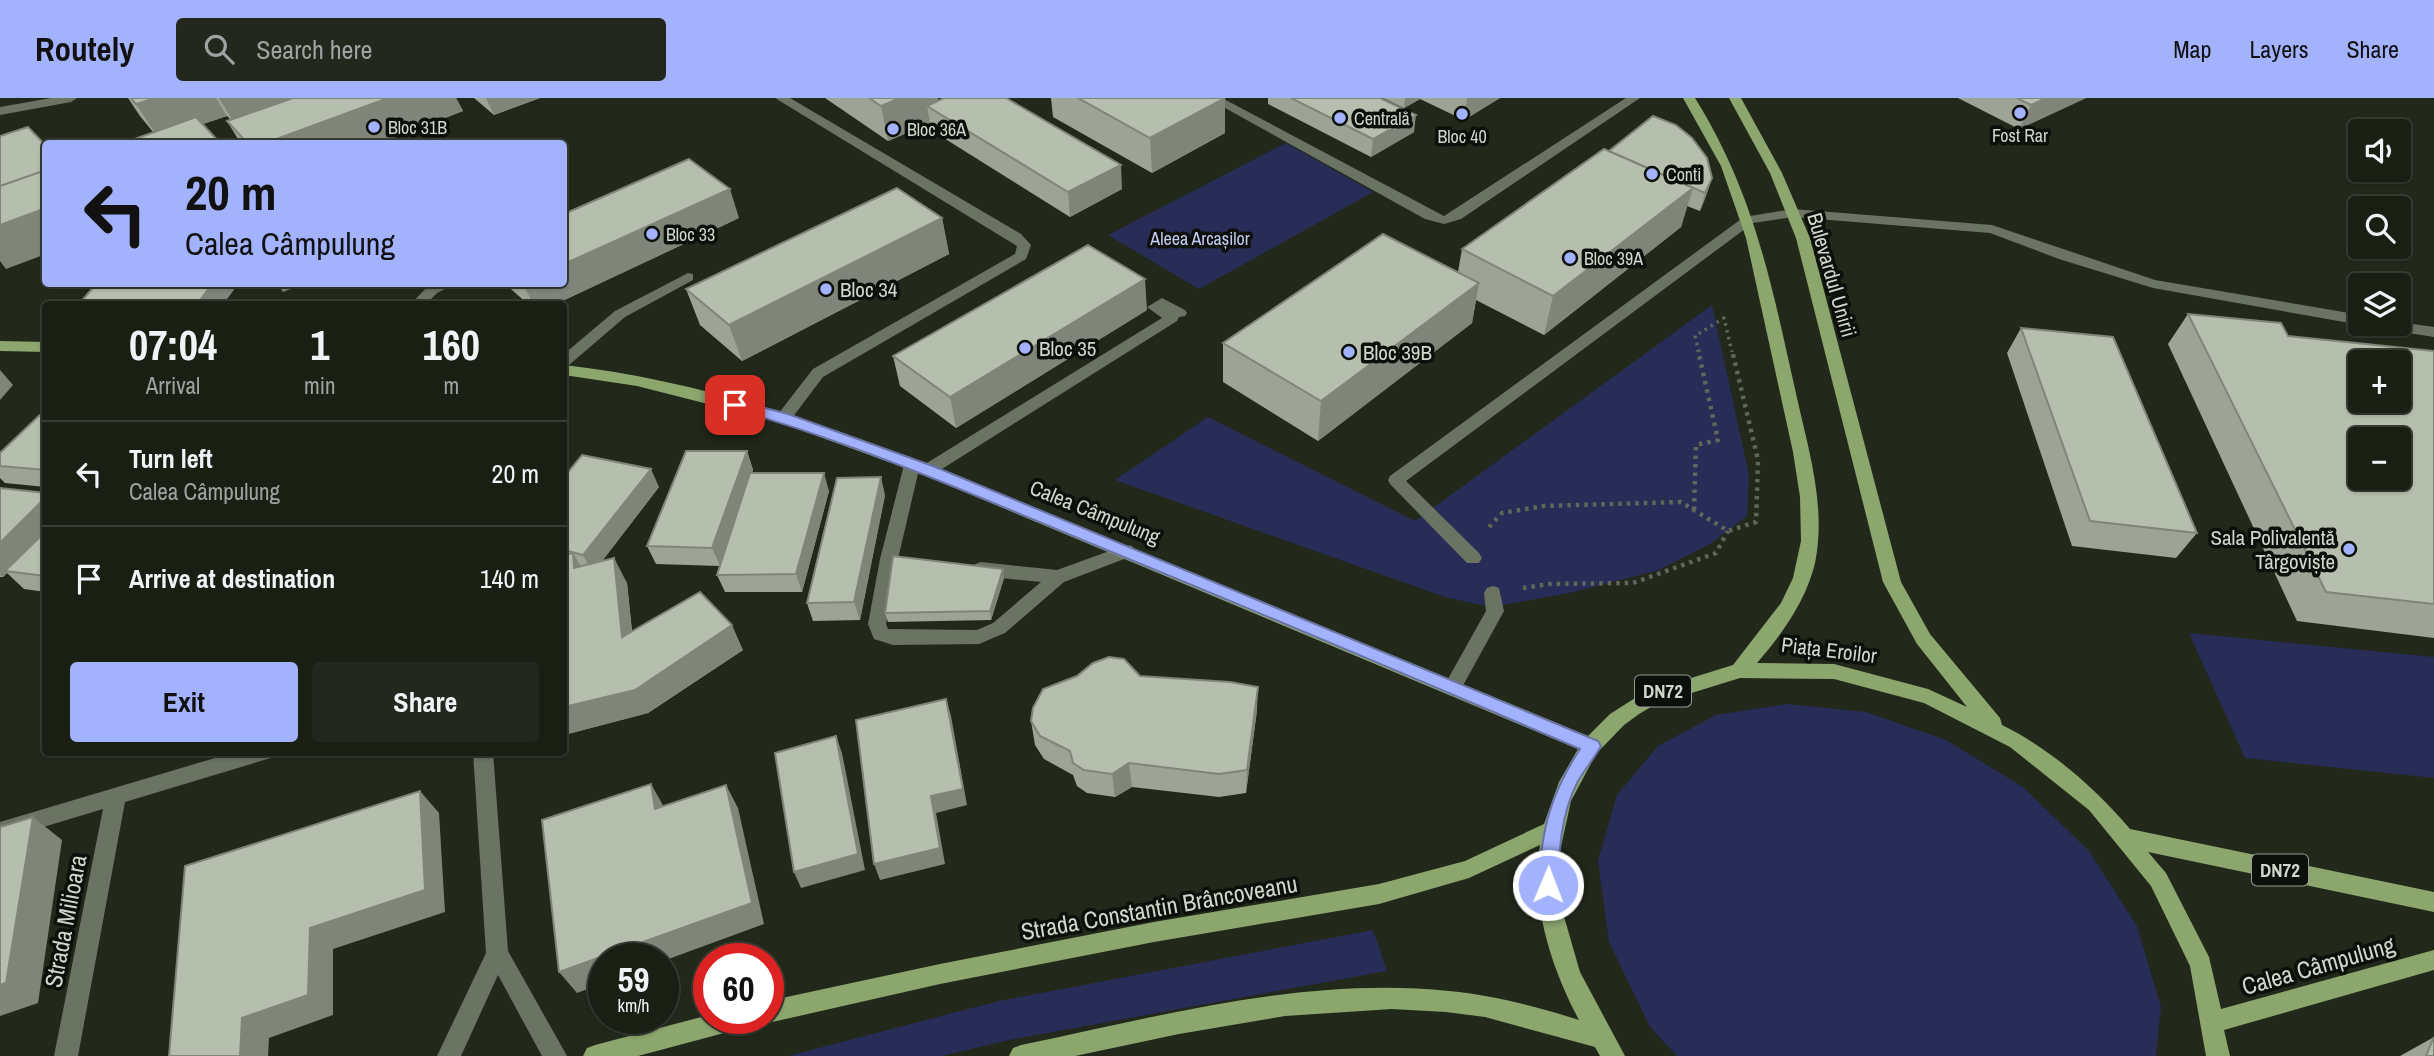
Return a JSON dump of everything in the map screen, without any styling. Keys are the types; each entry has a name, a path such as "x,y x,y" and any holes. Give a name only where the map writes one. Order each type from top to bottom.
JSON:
{"main road":[{"path":"1689,98 1705,122 1731,173 1749,220 1802,458 1809,531 1806,562 1793,601 1774,632 1740,670"},
{"name":"Bulevardul Unirii","path":"1735,98 1761,142 1803,238 1862,475 1892,582 1906,614 1927,647 1999,732"},
{"path":"0,346 42,347"},
{"name":"Calea Câmpulung","path":"567,370 637,381 783,418 920,468 1453,686 1592,746"},
{"name":"Piața Eroilor","path":"1607,1047 1575,990 1555,932 1548,885 1552,830 1565,789 1592,746 1611,724 1643,702 1688,681 1740,670 1805,668 1874,679 1944,703 2039,757 2076,786 2127,838 2161,883 2188,932 2204,971 2216,1021 2218,1056"},
{"name":"Strada Constantin Brâncoveanu","path":"784,1009 1020,958 1379,894 1469,869 1552,830"},
{"name":"DN72","path":"2127,838 2434,902"},
{"name":"Calea Câmpulung","path":"2216,1021 2434,960"},
{"path":"1021,1056 1264,1008 1341,1000 1406,999 1482,1006 1544,1020 1607,1047"},
{"path":"595,1056 693,1030"}],"street":[{"path":"0,111 71,98"},
{"path":"781,98 1016,237 1024,245 1021,256 818,373 783,418"},
{"path":"1213,98 1430,216 1444,220 1456,216 1634,98"},
{"path":"1473,558 1396,480 1749,220 1793,212 1992,229 2064,256 2153,284 2348,318"},
{"path":"1992,229 2006,218"},
{"path":"567,359 620,314 688,277"},
{"path":"421,301 432,290 440,287"},
{"path":"1126,551 1058,577 999,628 979,638 892,638 880,634 877,624 920,468 1172,318 1154,307 1162,302 1180,313"},
{"path":"2411,328 2434,332"},
{"path":"967,568 1058,577"},
{"path":"1453,686 1495,611 1493,593"},
{"path":"0,831 250,756"},
{"path":"483,756 497,953 555,1056"},
{"name":"Strada Milioara","path":"66,1056 116,795"},
{"path":"449,1056 497,953"}],"path":[{"path":"1493,593 1549,584 1633,583 1716,553 1728,531 1756,522 1759,460 1724,318 1695,336 1718,440 1696,445 1694,510"},
{"path":"1473,558 1484,531 1502,513 1544,506 1681,502 1728,531"}],"green space":[{"name":"Aleea Arcașilor","path":"1286,143 1373,192 1199,289 1108,235"},
{"path":"1712,305 1749,475 1747,516 1710,544 1659,570 1574,592 1492,607 1448,598 1115,480 1208,417 1415,521"},
{"path":"2189,633 2434,657 2434,778 2245,758"},
{"path":"1787,704 1866,712 1946,740 2023,787 2089,851 2137,926 2161,1007 2156,1056 1677,1056 1650,1027 1609,942 1598,861 1617,795 1658,746 1716,715"},
{"path":"1373,930 1387,971 1009,1040 942,1056 788,1056 999,1001"}],"building":[{"path":"131,98 155,98 136,104"},
{"path":"293,98 388,98 274,140 244,140 227,121"},
{"path":"869,98 900,98 881,106"},
{"path":"944,98 1006,98 1121,165 1068,192 927,106"},
{"path":"1078,98 1225,98 1150,138"},
{"path":"1291,98 1380,98 1416,115 1373,139"},
{"path":"2017,98 2046,98 2031,105"},
{"path":"1653,116 1676,125 1692,138 1707,158 1712,178 1705,193 1609,151"},
{"path":"196,117 217,140 132,140"},
{"path":"28,127 42,142 42,171 0,186 0,136"},
{"path":"1604,149 1693,188 1553,296 1462,249"},
{"path":"689,159 730,189 567,263 567,213"},
{"path":"42,171 42,209 0,225 0,186"},
{"path":"897,188 942,218 729,325 686,289"},
{"path":"1383,234 1479,283 1321,401 1223,343"},
{"path":"1088,245 1145,279 950,397 893,356"},
{"path":"93,287 210,287 199,301 82,301"},
{"name":"Sala Polivalentă Târgoviște","path":"2188,314 2281,323 2288,336 2434,351 2434,604 2326,592"},
{"path":"2021,328 2113,337 2197,533 2090,521"},
{"path":"42,413 42,470 0,466 0,453"},
{"path":"686,451 747,451 712,548 647,546"},
{"path":"582,455 651,469 583,555 567,551 567,473"},
{"path":"750,473 824,473 796,574 717,575"},
{"path":"881,477 854,602 807,603 837,478"},
{"path":"0,488 42,493 42,501 0,543"},
{"path":"42,535 42,576 5,571"},
{"path":"573,553 574,568 614,558 622,637 700,592 732,625 635,690 567,706 567,554"},
{"path":"893,556 1003,569 990,611 885,613"},
{"path":"1109,657 1124,659 1140,676 1230,682 1258,687 1247,770 1219,774 1129,763 1112,774 1084,770 1073,763 1070,751 1040,736 1031,721 1033,708 1043,689 1077,676 1093,663"},
{"path":"946,699 963,789 931,796 940,848 874,864 856,720"},
{"path":"836,736 858,854 794,872 775,753"},
{"path":"651,784 655,809 726,785 752,903 640,943 588,943 588,962 559,972 542,820"},
{"path":"420,791 425,890 310,928 308,995 242,1018 240,1056 169,1056 185,866"},
{"path":"33,817 6,983 0,985 0,827"},
{"path":"2434,1037 2434,1056 2426,1056"}],"place":[{"name":"Fost Rar","path":"2020,113"},
{"name":"Bloc 40","path":"1462,114"},
{"name":"Centrală","path":"1340,118"},
{"name":"Bloc 31B","path":"374,127"},
{"name":"Bloc 36A","path":"893,129"},
{"name":"Conti","path":"1652,174"},
{"name":"Bloc 33","path":"652,234"},
{"name":"Bloc 39A","path":"1570,258"},
{"name":"Bloc 34","path":"826,289"},
{"name":"Bloc 35","path":"1025,348"},
{"name":"Bloc 39B","path":"1349,352"},
{"name":"Sala Polivalentă Târgoviște","path":"2349,549"}],"route":[{"path":"735,405 783,418 928,470 1367,650 1592,746 1579,762 1558,809 1550,843 1548,885"}]}
